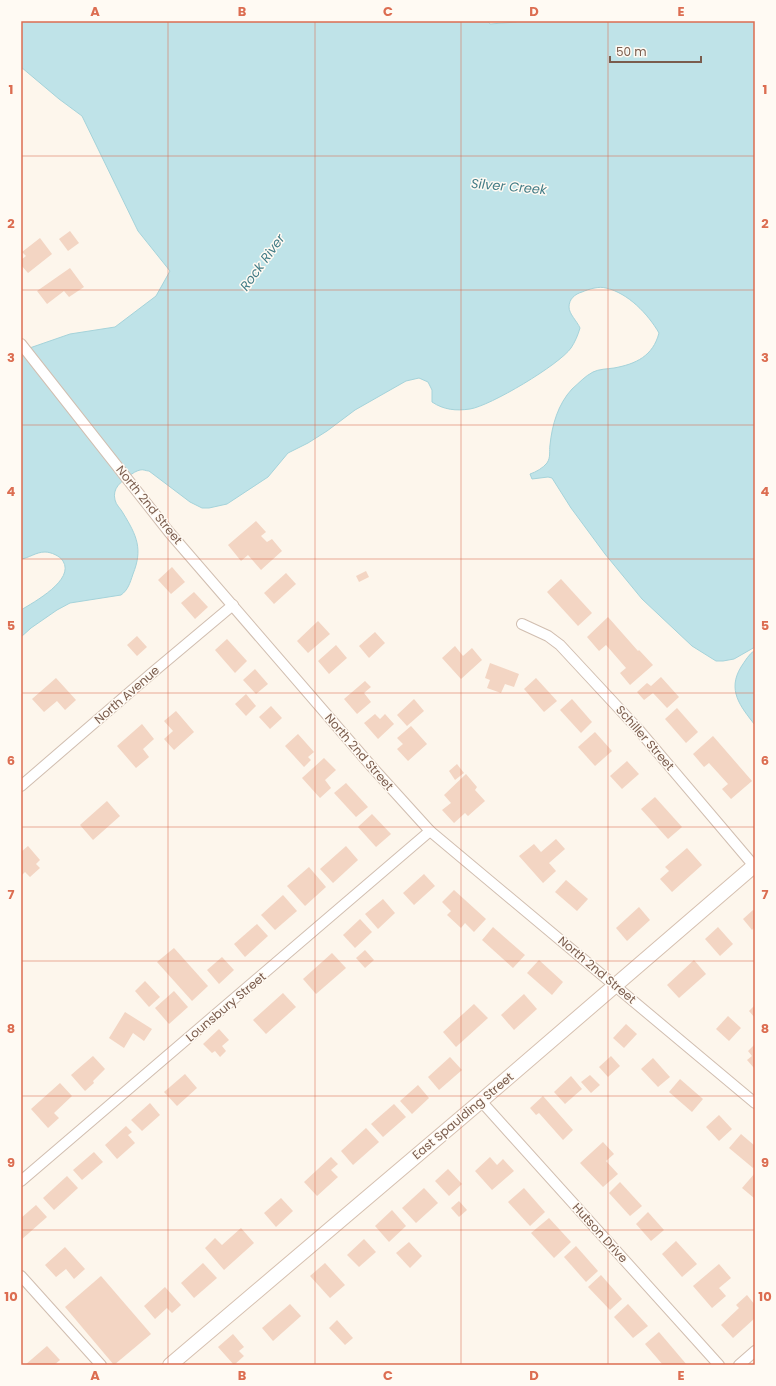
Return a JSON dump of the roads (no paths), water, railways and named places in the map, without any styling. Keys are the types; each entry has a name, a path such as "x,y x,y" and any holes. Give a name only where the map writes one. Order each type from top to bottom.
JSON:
{"street":[{"name":"North 2nd Street","path":"21,344 169,532 372,767 430,831 755,1102"},
{"name":"North Avenue","path":"21,786 233,605"},
{"name":"Schiller Street","path":"522,624 548,636 560,645 638,729 754,866"},
{"name":"Lounsbury Street","path":"21,1181 430,831"},
{"name":"East Spaulding Street","path":"170,1365 481,1101 754,866"},
{"name":"Hutson Drive","path":"481,1101 720,1365"},
{"path":"21,1276 101,1365"},
{"path":"739,1365 755,1351"}],"water":[{"path":"21,21 488,21 490,24 518,21 755,21 755,647 734,659 716,661 692,646 642,599 605,554 571,508 552,478 532,479 530,474 537,471 548,461 556,415 563,401 572,389 593,372 629,364 642,358 653,348 659,333 649,319 630,299 622,294 600,287 579,293 571,299 569,310 580,328 571,348 539,374 493,401 470,409 460,410 441,407 432,402 432,390 428,382 419,378 406,381 355,410 308,443 288,453 268,477 227,504 209,508 202,508 190,502 149,471 141,470 134,472 118,486 114,496 117,505 132,529 138,550 136,565 127,589 121,595 70,603 31,628 21,637 21,610 51,590 63,576 65,568 62,559 50,553 42,552 21,559 21,351 70,334 115,327 156,296 170,271 138,231 82,116 21,67"},
{"path":"755,650 755,725 737,698 735,683 741,667"}],"water label":[{"name":"Silver Creek","path":"509,186"},
{"name":"Rock River","path":"262,262"}]}
